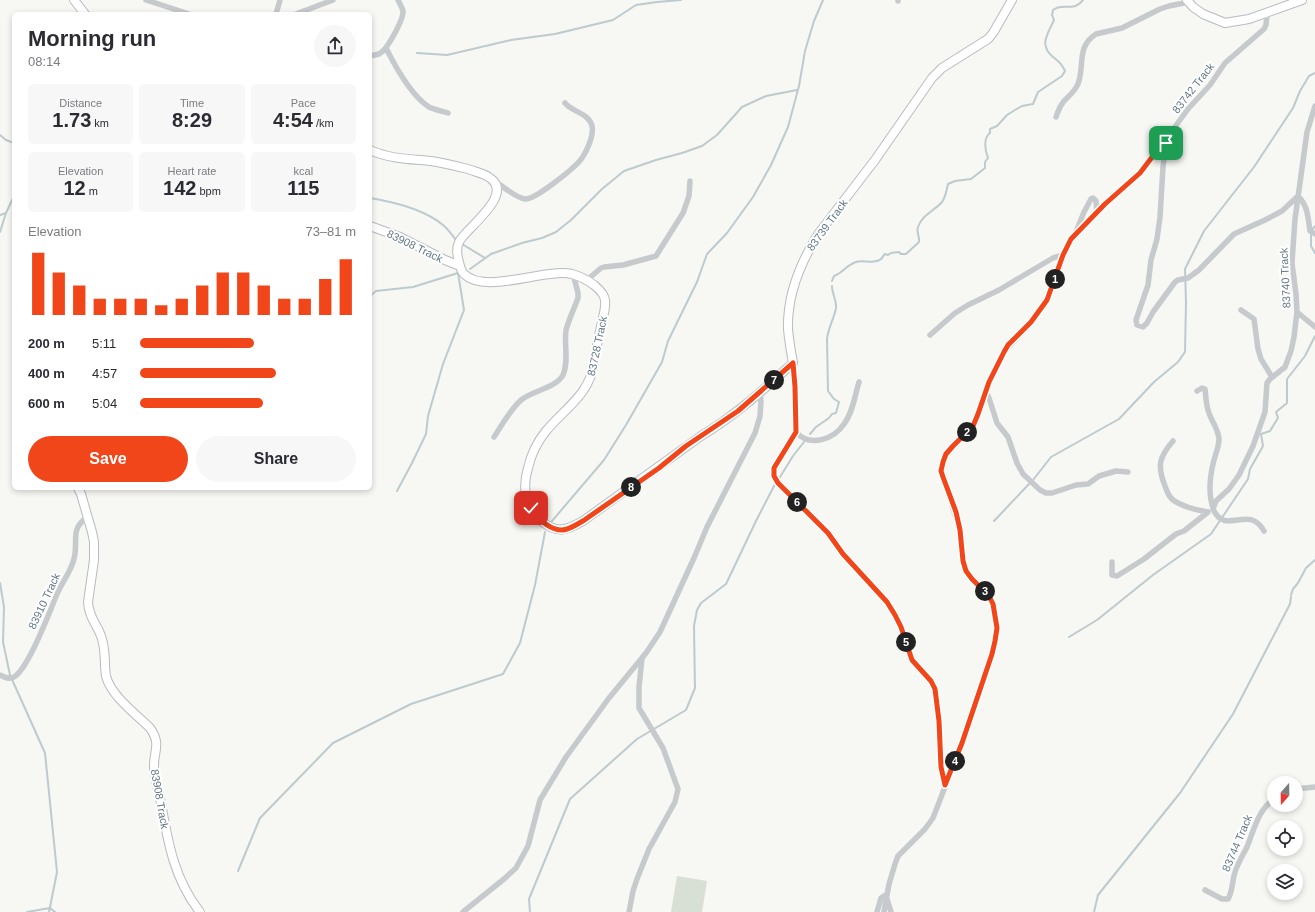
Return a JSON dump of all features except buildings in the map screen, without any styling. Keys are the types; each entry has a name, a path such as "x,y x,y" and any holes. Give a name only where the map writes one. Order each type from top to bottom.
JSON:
{"street":[{"path":"74,0 84,12"},
{"path":"146,0 183,12"},
{"path":"277,12 280,0"},
{"path":"301,12 333,0"},
{"path":"372,56 379,54 386,48 403,15 403,10 398,0"},
{"name":"83739 Track","path":"796,432 795,387 788,331 790,297 798,273 811,246 819,233 875,160 932,78 942,68 988,39 994,33 1012,0"},
{"path":"1056,117 1061,105 1076,87 1082,65 1082,49 1092,36 1096,34 1122,28 1169,6 1188,1 1202,14 1224,23 1241,21 1267,14 1302,0"},
{"name":"83742 Track","path":"884,912 898,856 930,824 962,743 992,654 997,628 996,616 989,596 966,571 963,561 960,530 941,471 946,454 973,426 989,382 1008,345 1031,322 1047,300 1063,255 1075,234 1105,204 1140,173 1159,148 1166,143 1172,131 1210,85 1225,62 1264,29 1267,14"},
{"path":"386,48 406,82 416,94 429,106 448,113"},
{"path":"372,151 390,157 449,164 484,174 517,196 524,199 530,198 551,185 579,162 584,156 590,139 592,126 588,119 569,108 564,103"},
{"name":"83740 Track","path":"1112,562 1112,575 1117,576 1144,559 1176,534 1184,531 1212,511 1216,501 1236,480 1246,462 1263,418 1266,404 1267,383 1272,377 1282,371 1288,361 1294,337 1297,312 1292,263 1295,219 1307,132 1315,106"},
{"path":"1166,143 1157,239 1151,260 1148,285 1136,320 1137,325 1146,325 1161,300 1175,282 1188,278 1199,270 1234,234 1282,211 1298,196 1307,211 1310,231 1315,234"},
{"path":"460,266 457,255 459,241 463,235 484,215 496,196 496,183 493,180"},
{"path":"587,280 604,266 629,264 656,256 683,213 689,196 690,182"},
{"path":"1075,234 1084,212 1093,198 1096,201 1097,213"},
{"name":"83908 Track","path":"372,227 400,237 460,266"},
{"path":"930,335 955,313 968,305 999,290 1053,258 1063,255"},
{"name":"83728 Track","path":"460,266 467,277 473,280 486,282 504,282 553,273 573,274 587,280 601,293 605,302 592,376 582,393 539,440 534,449 526,473 526,499 535,515 548,526 555,529 563,530 570,528 583,521 702,436 720,425 793,363"},
{"path":"494,437 514,407 523,399 552,385 562,376 565,368 567,328 578,298 573,274"},
{"path":"1241,310 1254,319 1258,349 1261,359 1272,377"},
{"path":"1297,312 1315,327"},
{"path":"859,382 845,423 834,434 819,441 812,442 800,436 796,432 774,468 774,476 778,483 828,533 843,554 887,602 895,615 901,627 912,660 931,681 935,689 937,696 940,734 941,767 945,785"},
{"path":"1197,391 1202,388 1205,389 1208,409 1219,436 1218,446 1212,467 1210,487 1212,511"},
{"path":"463,912 516,868 528,846 540,800 566,757 609,698 642,658 660,632 707,527 752,440 760,416 760,392"},
{"path":"986,392 997,423 1008,437 1017,463 1023,474 1040,490 1046,493 1052,493 1076,485 1088,484 1099,476 1116,471 1128,472"},
{"path":"1173,441 1162,454 1160,464 1160,473 1169,496 1175,501 1190,508 1212,511 1224,520 1252,519 1258,522 1264,531"},
{"name":"83908 Track","path":"79,490 92,532 94,552 88,609 90,617 102,638 105,649 107,680 115,693 150,728 154,734 157,746 154,770 171,854 176,871 200,912"},
{"name":"83910 Track","path":"0,674 8,678 14,677 22,669 49,616 62,583 73,563 77,526 87,517"},
{"path":"630,912 633,892 637,879 649,850 675,802 678,789 663,748 639,708 638,687 642,658"},
{"path":"1303,788 1315,787"},
{"name":"83744 Track","path":"1205,890 1222,899 1228,899 1237,865 1250,840 1262,811 1267,806"},
{"path":"877,912 881,898 887,896 891,912"}],"shaded area":[{"path":"677,876 707,881 702,912 671,912"}],"waterway":[{"path":"417,53 447,55 511,40 555,34 613,20 636,5 681,0"},
{"path":"552,521 604,460 626,425 662,362 668,341 697,282 707,254 727,233 753,197 771,165 788,127 799,86 805,51 814,21 823,0"},
{"path":"832,281 834,276 853,263 859,261 875,262 882,259 885,254 888,255 899,252 901,254 906,254 919,242 918,229 920,223 925,216 942,202 948,184 955,181 971,179 985,168 985,162 988,158 985,148 986,138 990,133 990,129 997,126 1007,115 1015,110 1022,106 1033,104 1038,92 1062,76 1065,71 1064,69 1049,53 1045,44 1047,35 1054,20 1052,15 1053,10 1060,7 1076,6 1083,0"},
{"path":"1033,480 1051,457 1119,419 1154,382 1178,362 1185,352 1185,269 1204,231 1254,167 1293,108 1300,91 1309,76 1315,73"},
{"path":"470,269 491,254 556,232 571,220 602,189 624,171 702,146 717,135 742,107 766,96 797,90"},
{"path":"0,135 12,142"},
{"path":"372,198 418,210 435,219 445,227 456,240"},
{"path":"0,232 12,200"},
{"path":"0,215 6,213"},
{"path":"1312,230 1315,226"},
{"path":"1311,233 1311,246 1315,253"},
{"path":"462,244 485,258"},
{"path":"372,294 376,291 413,287 458,273 464,310 443,364 428,416 426,434 397,491"},
{"path":"810,434 832,414 836,413 839,402 834,399 828,391 827,339 836,305 832,286"},
{"path":"1069,637 1097,620 1153,575 1211,534 1248,479 1250,469 1263,446 1261,434 1270,431 1278,418 1276,412 1287,403 1287,379 1305,356 1315,336"},
{"path":"780,477 804,442"},
{"path":"530,912 529,899 570,799 637,739 686,710 695,688 694,626 697,610 701,603 726,584 775,484"},
{"path":"994,521 1029,484"},
{"path":"238,871 260,818 333,743 411,704 503,674 520,643 535,585 545,532"},
{"path":"1291,595 1306,568 1315,560"},
{"path":"0,583 4,607 3,642 10,675 45,753 57,872 49,912"},
{"path":"1094,912 1098,895 1180,793 1233,714 1290,604 1291,597"},
{"path":"27,912 50,908 55,912"}],"route":[{"path":"531,508 535,515 548,526 555,529 563,530 570,528 583,521 659,468 686,446 720,425 793,363 795,376 796,432 774,468 774,476 778,483 828,533 843,554 887,602 895,615 901,627 912,660 925,673 935,689 937,696 941,747 941,767 945,785 962,743 975,700 992,654 997,628 993,604 989,596 966,571 963,561 960,530 956,512 941,471 943,462 946,454 973,426 989,382 1008,345 1021,334 1041,310 1052,292 1063,255 1071,239 1105,204 1140,173 1159,148 1166,143"}]}
